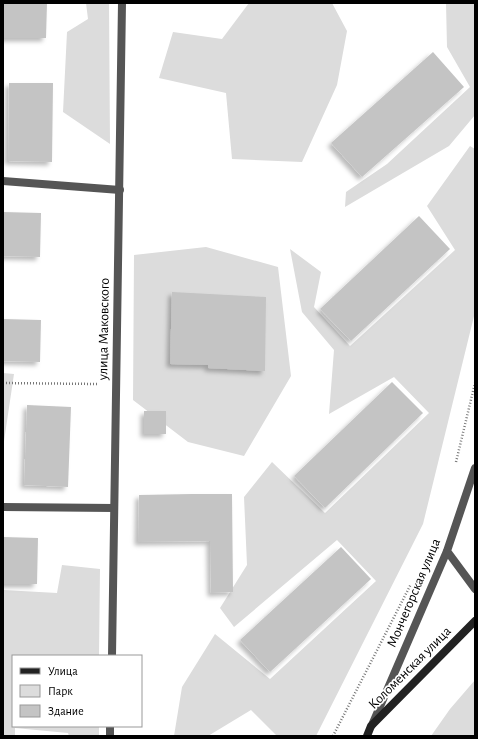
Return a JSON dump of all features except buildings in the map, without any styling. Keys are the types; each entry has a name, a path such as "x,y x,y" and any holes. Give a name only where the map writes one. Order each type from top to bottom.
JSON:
{"main road":[{"name":"Коломенская улица","path":"367,736 371,726 475,621"}],"street":[{"name":"улица Маковского","path":"112,655 122,3"},
{"path":"3,181 120,190"},
{"name":"Мончегорская улица","path":"371,726 447,551 475,468"},
{"path":"3,507 114,508"},
{"path":"447,551 475,589"}],"path":[{"path":"3,383 116,384"},
{"path":"455,466 475,383"},
{"path":"333,736 412,582"}],"green space":[{"path":"86,3 109,3 110,144 63,112 67,32 88,19"},
{"path":"249,3 332,3 347,31 337,85 302,162 232,159 226,93 159,78 173,32 222,39"},
{"path":"446,3 475,3 475,115 449,146 345,207 346,192 387,164 470,87 447,47"},
{"path":"470,146 475,149 475,312 423,524 316,736 277,736 251,710 208,736 174,736 182,687 215,634 270,679 376,581 337,540 234,627 220,608 247,565 244,497 272,462 325,513 429,413 394,377 329,414 334,350 302,312 290,249 321,272 314,307 350,346 455,250 427,206"},
{"path":"206,247 278,267 291,376 244,456 188,442 133,400 134,255"},
{"path":"3,373 14,374 3,448"},
{"path":"62,565 100,569 99,655 12,655 12,727 99,727 99,736 69,736 68,733 15,728 15,736 3,736 3,590 57,593"},
{"path":"475,680 475,736 431,736 450,709"}]}
